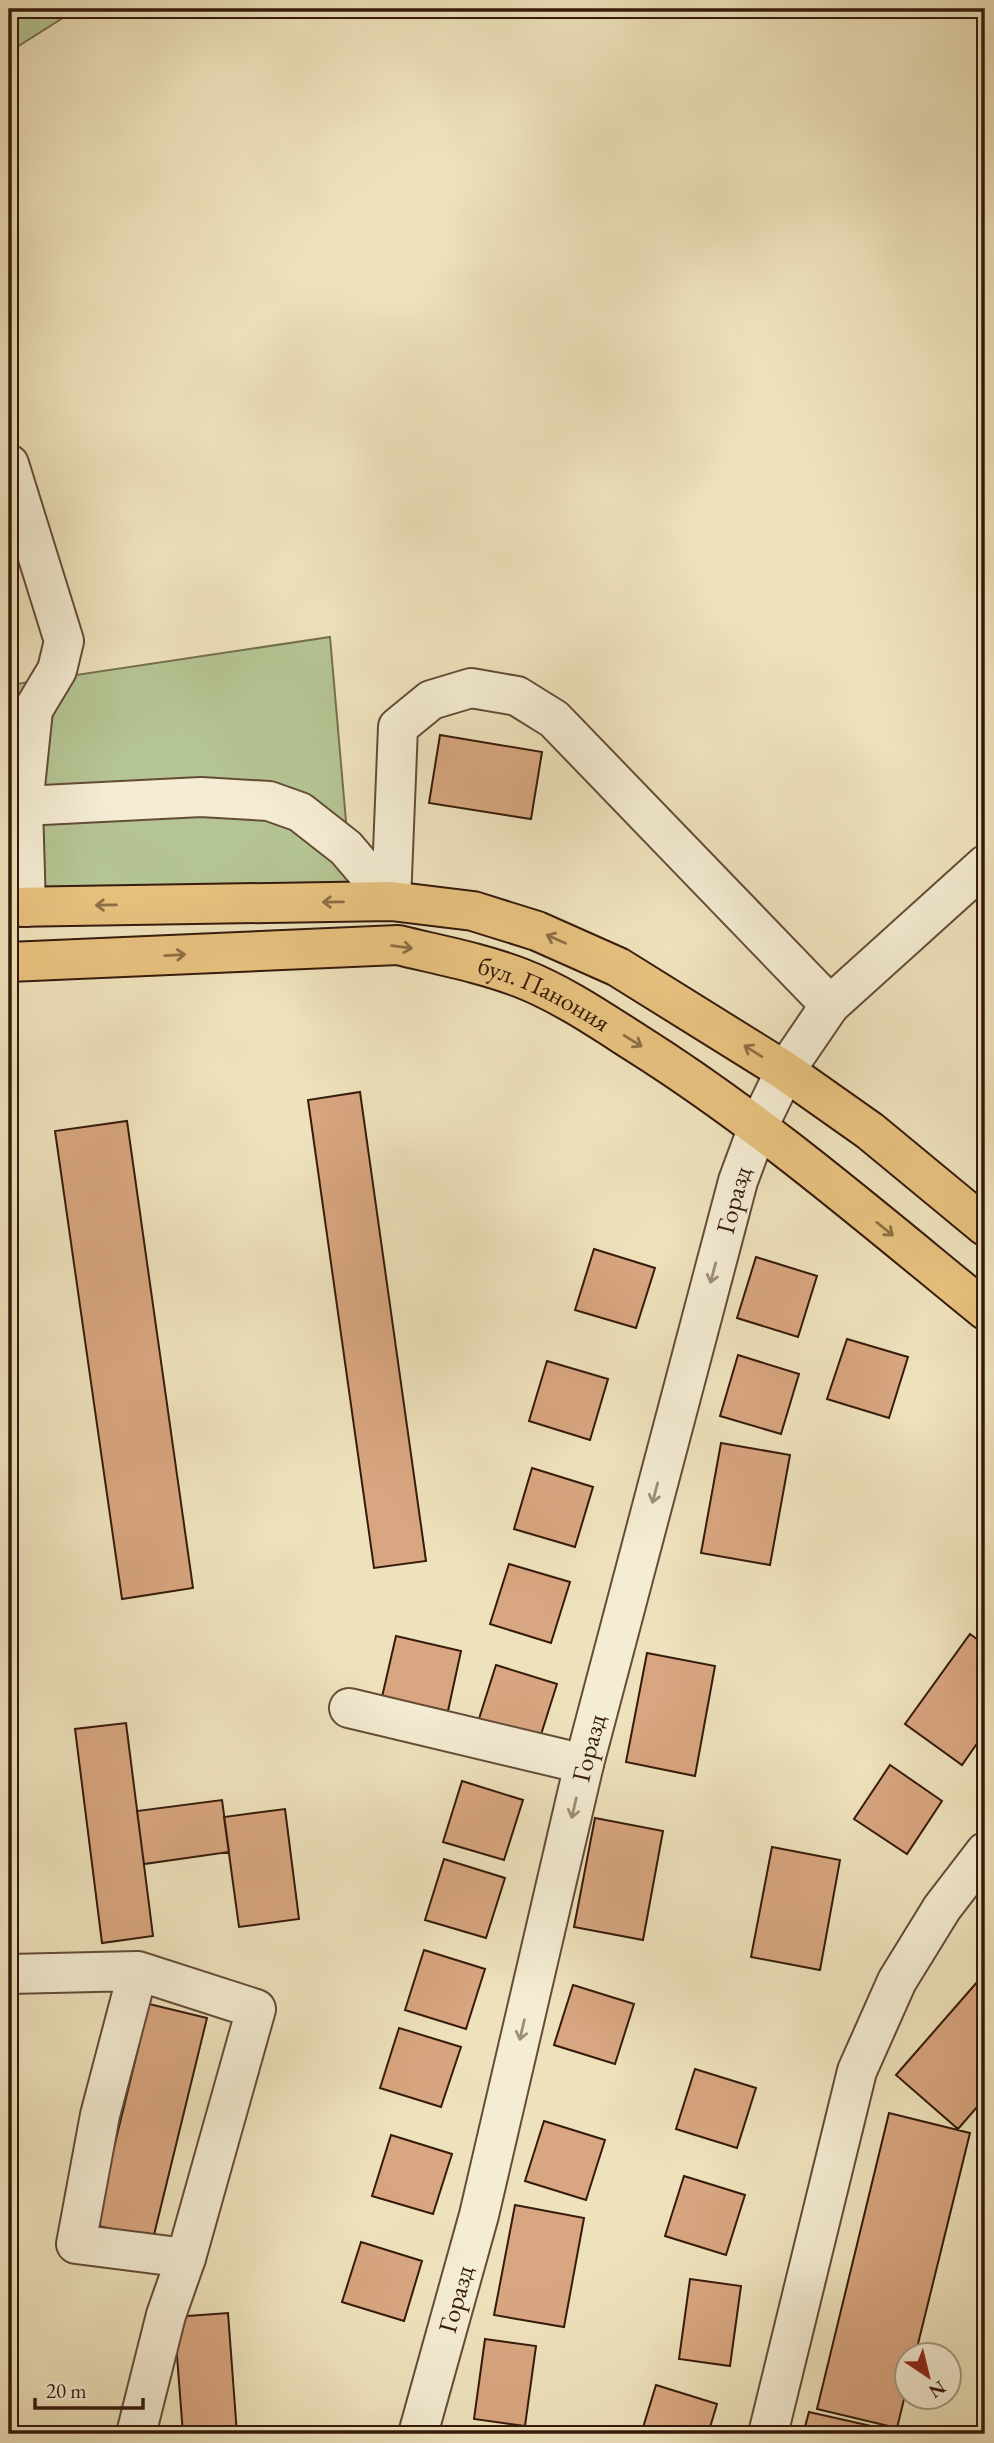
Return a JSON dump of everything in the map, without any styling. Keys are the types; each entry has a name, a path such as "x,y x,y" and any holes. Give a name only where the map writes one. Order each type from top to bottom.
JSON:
{"main road":[{"name":"бул. Панония","path":"17,907 391,901 472,911 537,931 618,967 785,1071 870,1131 985,1226"},
{"name":"бул. Панония","path":"9,962 398,945 459,959 522,978 588,1013 670,1064 758,1127 985,1310"}],"street":[{"path":"9,464 64,641 57,670 33,710 23,806 17,907"},
{"path":"391,901 398,727 431,700 471,688 517,696 554,719 830,1005"},
{"path":"23,806 201,797 269,800 300,812 346,848 391,901"},
{"name":"Горазд","path":"418,2434 479,2215 584,1764 737,1181 758,1127 785,1071 830,1005 985,865"},
{"path":"929,915 985,904"},
{"path":"349,1707 584,1764"},
{"path":"768,2434 857,2071 897,1981 942,1908 985,1852"},
{"path":"9,1974 138,1971 256,2010 186,2258 166,2315 136,2434"},
{"path":"138,1971 100,2115 76,2244 186,2258"}],"green space":[{"path":"9,9 77,9 9,52"},
{"path":"330,637 353,902 9,907 9,685"}],"building":[{"path":"440,735 542,752 531,819 429,803"},
{"path":"360,1092 426,1561 374,1568 308,1100"},
{"path":"127,1121 193,1588 122,1599 55,1131"},
{"path":"594,1249 655,1268 636,1328 575,1310"},
{"path":"756,1257 817,1276 798,1337 737,1318"},
{"path":"847,1339 908,1357 889,1418 827,1399"},
{"path":"738,1355 799,1374 781,1434 720,1416"},
{"path":"547,1361 608,1379 590,1440 529,1421"},
{"path":"721,1443 790,1455 770,1565 701,1553"},
{"path":"532,1468 593,1487 575,1547 514,1529"},
{"path":"509,1564 570,1582 551,1643 490,1624"},
{"path":"970,1634 985,1645 985,1732 962,1765 905,1724"},
{"path":"396,1636 461,1651 448,1711 382,1697"},
{"path":"647,1653 715,1666 695,1776 626,1762"},
{"path":"496,1665 557,1684 538,1744 477,1725"},
{"path":"126,1723 153,1936 102,1943 75,1729"},
{"path":"890,1765 942,1801 907,1854 854,1819"},
{"path":"462,1781 523,1800 504,1860 443,1842"},
{"path":"222,1800 229,1852 144,1864 137,1811"},
{"path":"285,1809 299,1919 239,1927 224,1817"},
{"path":"595,1818 663,1831 643,1940 574,1927"},
{"path":"772,1847 840,1860 820,1970 751,1957"},
{"path":"444,1859 505,1878 486,1938 425,1920"},
{"path":"424,1950 485,1969 466,2029 405,2010"},
{"path":"985,1973 985,2098 958,2129 896,2075"},
{"path":"573,1985 634,2004 615,2064 554,2045"},
{"path":"149,2004 207,2018 153,2239 95,2225"},
{"path":"399,2028 461,2047 441,2107 380,2088"},
{"path":"695,2069 756,2088 737,2148 676,2129"},
{"path":"889,2113 970,2133 918,2342 892,2342 892,2412 901,2412 897,2428 817,2409"},
{"path":"544,2121 605,2140 586,2200 525,2181"},
{"path":"391,2135 452,2154 433,2214 372,2196"},
{"path":"684,2176 745,2195 726,2255 665,2236"},
{"path":"515,2205 584,2218 564,2327 494,2315"},
{"path":"361,2242 422,2261 404,2321 342,2302"},
{"path":"690,2279 741,2286 730,2366 679,2359"},
{"path":"228,2313 237,2434 183,2434 174,2317"},
{"path":"485,2339 536,2346 525,2426 474,2419"},
{"path":"656,2385 717,2404 708,2434 641,2434"},
{"path":"809,2412 889,2430 888,2434 803,2434"}]}
